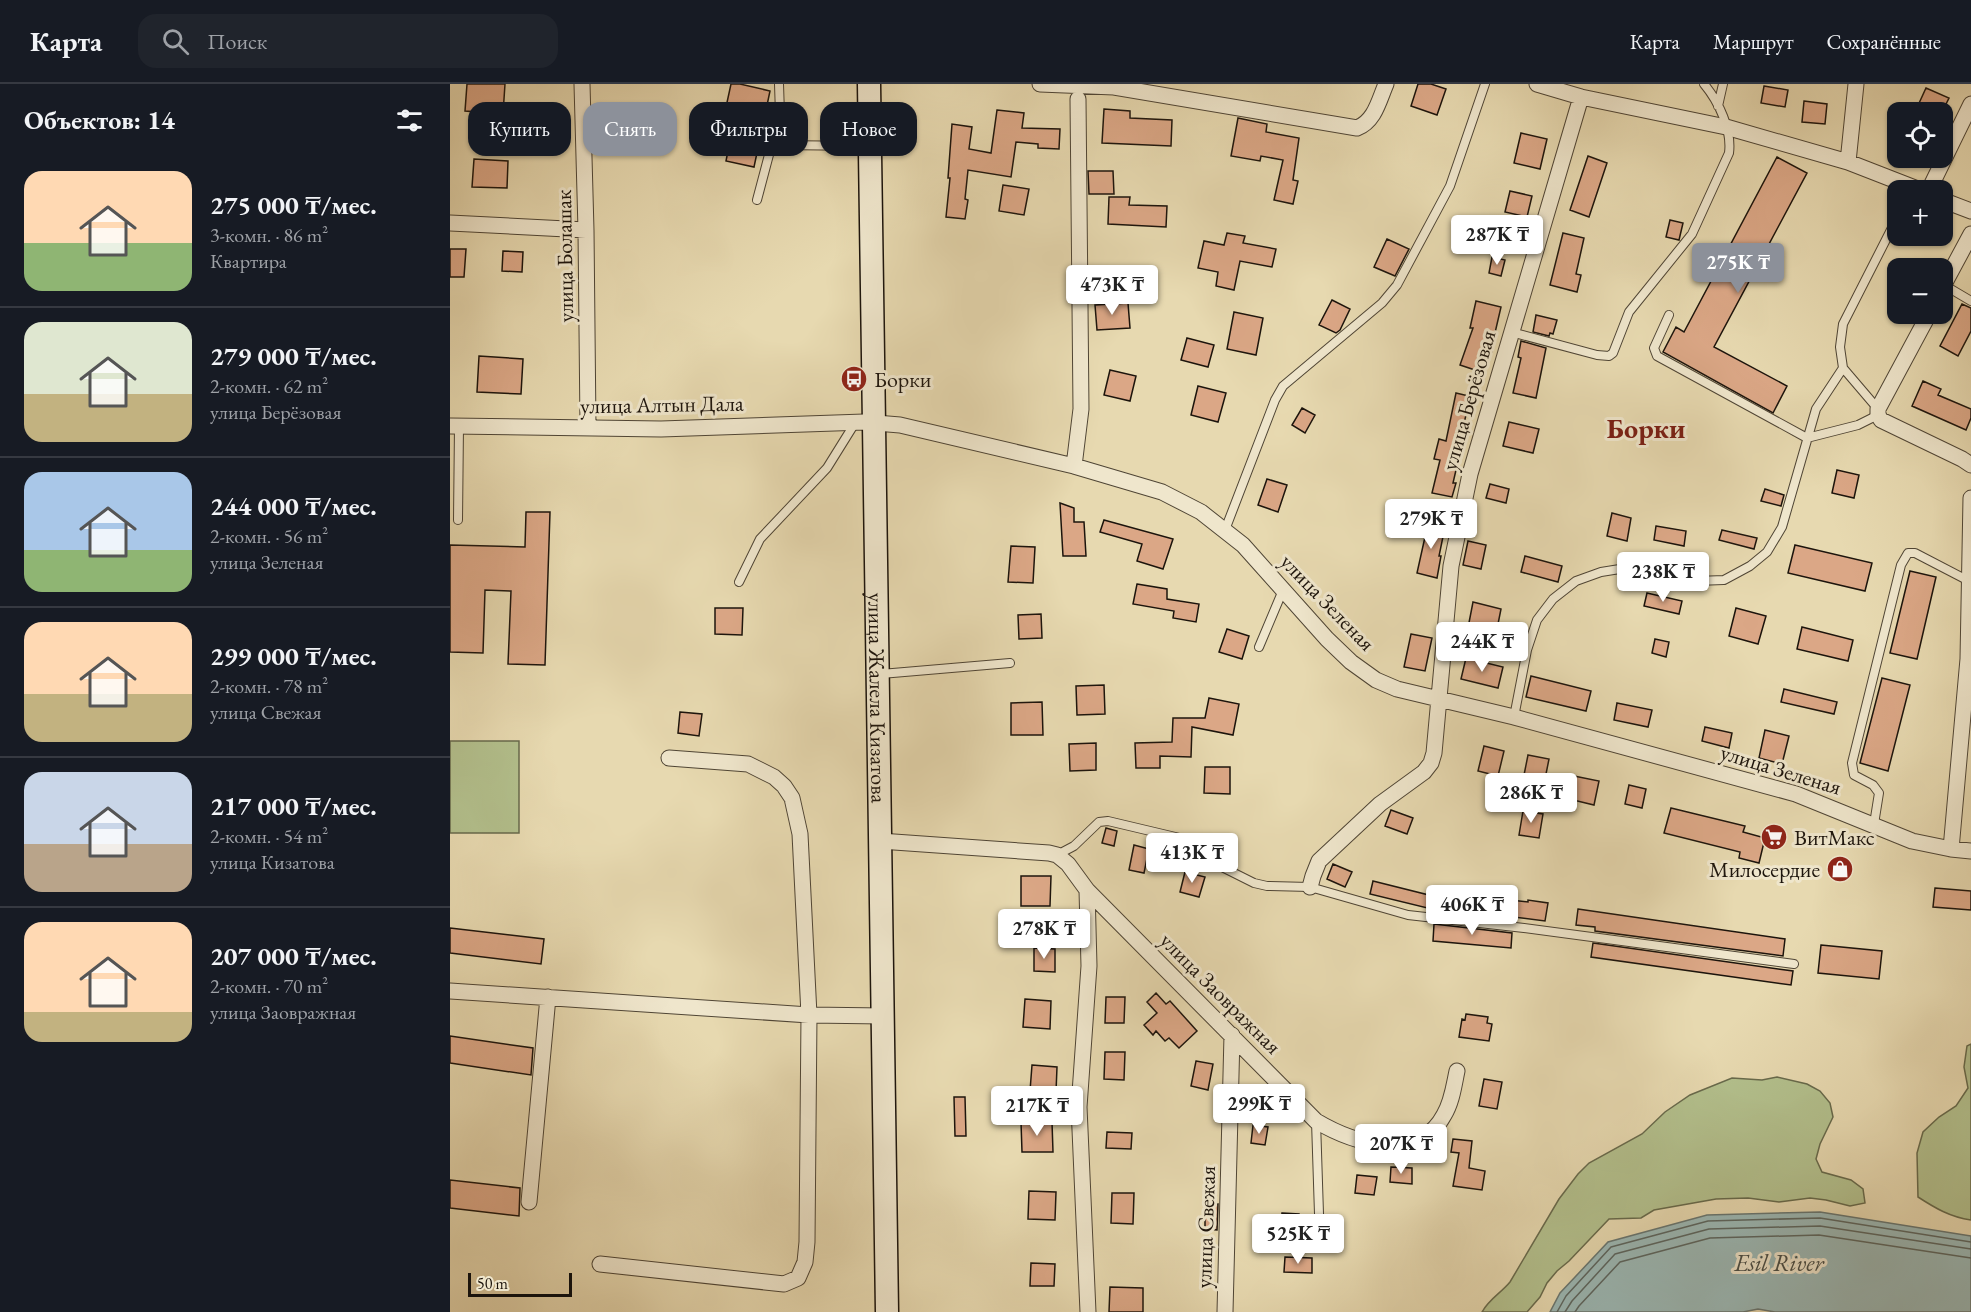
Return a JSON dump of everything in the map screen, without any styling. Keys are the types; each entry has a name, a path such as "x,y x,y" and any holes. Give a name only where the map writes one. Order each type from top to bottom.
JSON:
{"main road":[{"name":"улица Жалела Кизатова","path":"869,84 869,102"},
{"name":"улица Жалела Кизатова","path":"870,156 865,422 877,674 887,1312"}],"street":[{"name":"улица Болашак","path":"582,84 588,428"},
{"path":"1040,84 1114,87 1357,128 1365,125 1372,118 1386,84"},
{"path":"1538,84 1581,97 1726,127 1848,162 1892,180"},
{"path":"1848,162 1856,84"},
{"name":"улица Берёзовая","path":"1310,886 1319,861 1380,804 1424,772 1431,763 1434,753 1451,566 1470,474 1581,97"},
{"path":"1074,466 1080,410 1078,99"},
{"path":"1934,180 1971,104"},
{"path":"1953,204 1971,211"},
{"path":"450,223 586,230"},
{"path":"1953,267 1971,234"},
{"path":"1924,324 1878,412 1881,420 1971,465"},
{"name":"улица Зеленая","path":"865,422 900,425 1074,466 1162,492 1201,512 1243,545 1351,663 1376,680 1397,689 1514,717 1796,794 1912,841 1971,851"},
{"name":"улица Алтын Дала","path":"454,426 661,429 865,422"},
{"path":"1951,849 1970,658 1971,498"},
{"path":"600,1264 784,1284 798,1278 805,1262 809,1016 800,834 792,798 774,777 748,764 669,758"},
{"path":"880,841 1030,851 1057,855"},
{"name":"улица Заовражная","path":"1057,855 1068,864 1087,890 1316,1121 1348,1138 1370,1144 1407,1143 1422,1137 1444,1117 1457,1071"},
{"path":"1087,890 1089,966 1079,1107 1088,1312"},
{"path":"450,991 809,1016 884,1016"},
{"path":"529,1202 548,997"},
{"name":"улица Свежая","path":"1225,1312 1232,1035"}],"lane":[{"path":"779,84 780,102"},
{"path":"1225,530 1275,400 1283,386 1382,303 1397,285 1450,186 1485,84"},
{"path":"1511,332 1597,355 1609,356 1613,353 1629,312 1692,234 1729,153 1730,141 1726,127 1718,106 1704,84"},
{"path":"1718,106 1723,84"},
{"path":"757,200 769,156"},
{"path":"1670,315 1654,348 1657,357 1808,438 1858,425 1878,412 1843,368 1840,347 1843,324 1887,238"},
{"path":"1953,291 1971,300"},
{"path":"1514,717 1530,640 1537,620 1553,599 1576,581 1601,572 1626,568 1696,581 1724,580 1750,566 1767,552 1782,527 1816,409 1843,368"},
{"path":"739,582 760,539 827,468 865,422"},
{"path":"454,426 458,520"},
{"path":"1874,824 1879,793 1873,785 1854,775 1852,763 1903,559 1908,553 1915,553 1969,580"},
{"path":"1259,647 1283,590"},
{"path":"877,674 1010,663"},
{"path":"1057,855 1074,846 1099,822 1108,821 1205,844 1215,861 1224,868 1254,883 1273,887 1310,886 1408,915 1794,964"},
{"path":"1316,1121 1319,1214"}],"green space":[{"path":"450,741 519,741 519,833 450,833"},
{"path":"1971,1044 1971,1220 1943,1212 1918,1197 1917,1153 1923,1132 1939,1117 1956,1106 1968,1088 1964,1067 1967,1046"},
{"path":"1777,1077 1807,1084 1820,1091 1830,1103 1833,1117 1820,1144 1816,1159 1822,1172 1851,1180 1863,1189 1865,1203 1850,1206 1810,1198 1779,1202 1748,1198 1716,1199 1654,1210 1641,1218 1609,1219 1557,1271 1527,1312 1482,1312 1510,1282 1559,1199 1589,1163 1642,1134 1665,1112 1690,1095 1732,1078 1762,1080"}],"water":[{"name":"Esil River","path":"1820,1212 1971,1236 1971,1312 1775,1312 1758,1309 1743,1312 1550,1312 1560,1293 1608,1242 1707,1215"}],"building":[{"path":"467,84 505,84 504,102 468,102 468,111 465,111"},
{"path":"731,84 770,91 768,102 727,102"},
{"path":"1418,84 1431,84 1446,89 1437,115 1411,106"},
{"path":"1764,86 1788,90 1785,107 1761,103"},
{"path":"1926,88 1949,98 1947,102 1920,102"},
{"path":"1804,101 1827,104 1825,124 1802,122"},
{"path":"1104,109 1130,111 1130,118 1172,120 1171,146 1102,143"},
{"path":"997,110 1024,113 1022,128 1060,129 1059,149 1038,148 1038,144 1016,142 1011,177 968,170 965,199 968,200 965,219 946,217 952,124 972,127 969,149 991,153"},
{"path":"1238,118 1267,124 1266,132 1299,138 1293,180 1298,181 1293,204 1274,200 1283,160 1261,156 1260,161 1231,156"},
{"path":"1521,133 1547,139 1540,169 1514,163"},
{"path":"727,156 756,156 754,167 726,161"},
{"path":"1588,156 1607,163 1589,217 1570,210"},
{"path":"1777,157 1807,173 1714,347 1787,386 1773,413 1663,352 1676,327 1684,332"},
{"path":"474,159 508,161 507,188 472,187"},
{"path":"1088,171 1113,171 1114,194 1089,194"},
{"path":"1003,185 1029,189 1024,215 999,211"},
{"path":"1510,191 1532,196 1527,217 1505,212"},
{"path":"1109,197 1130,197 1129,205 1167,206 1166,227 1108,224"},
{"path":"1670,220 1683,223 1679,240 1666,237"},
{"path":"1227,233 1245,236 1243,243 1276,249 1272,267 1240,261 1234,290 1216,286 1218,272 1198,268 1204,241 1224,245"},
{"path":"1563,233 1584,238 1576,274 1581,275 1577,292 1550,285"},
{"path":"1387,239 1409,249 1395,276 1374,267"},
{"path":"450,249 466,249 464,277 450,277"},
{"path":"503,251 523,252 522,272 502,271"},
{"path":"1492,257 1505,260 1501,276 1489,273"},
{"path":"1332,300 1350,309 1340,330 1336,333 1319,325"},
{"path":"1476,301 1501,307 1492,351 1484,373 1460,365 1473,328 1470,328"},
{"path":"1128,303 1130,328 1097,330 1095,305"},
{"path":"1962,304 1971,308 1971,331 1958,356 1940,346"},
{"path":"1234,312 1263,318 1256,355 1227,349"},
{"path":"1536,315 1557,320 1553,334 1550,333 1549,336 1533,332"},
{"path":"1187,338 1214,345 1208,367 1181,360"},
{"path":"1521,341 1546,348 1536,398 1513,393 1521,358 1518,357"},
{"path":"479,356 523,359 521,394 477,392"},
{"path":"1110,370 1136,376 1130,401 1104,395"},
{"path":"1923,381 1941,389 1938,395 1971,409 1971,418 1966,430 1912,406"},
{"path":"1198,386 1226,393 1218,422 1191,415"},
{"path":"1456,393 1473,397 1468,407 1459,443 1462,444 1452,497 1432,493 1440,460 1434,459 1439,439 1446,441"},
{"path":"1302,408 1315,415 1305,433 1292,425"},
{"path":"1509,422 1539,429 1533,453 1503,446"},
{"path":"1837,470 1859,475 1854,498 1832,493"},
{"path":"1267,479 1287,485 1278,512 1258,505"},
{"path":"1490,484 1509,489 1506,503 1486,498"},
{"path":"1765,489 1784,495 1781,506 1761,501"},
{"path":"1060,503 1074,508 1074,522 1084,522 1086,556 1063,556"},
{"path":"526,512 550,512 545,665 508,664 511,591 485,590 483,653 450,652 450,545 525,547"},
{"path":"1612,513 1631,518 1627,541 1607,536"},
{"path":"1104,520 1173,539 1163,569 1137,561 1142,544 1100,532"},
{"path":"1424,522 1445,527 1437,578 1417,573 1425,537 1420,536"},
{"path":"1656,526 1686,531 1684,546 1654,540"},
{"path":"1722,530 1757,538 1754,549 1719,540"},
{"path":"1468,541 1486,545 1481,569 1463,565"},
{"path":"1795,545 1872,563 1865,591 1788,573"},
{"path":"1011,546 1035,547 1033,583 1008,582"},
{"path":"1525,556 1562,566 1558,582 1521,572"},
{"path":"1910,571 1936,577 1917,659 1890,653"},
{"path":"1137,584 1167,589 1167,599 1199,604 1196,622 1173,618 1174,611 1133,604"},
{"path":"1647,593 1682,601 1679,614 1644,606"},
{"path":"1473,602 1501,609 1495,639 1467,633"},
{"path":"715,608 743,608 742,635 715,634"},
{"path":"1736,608 1766,616 1758,644 1729,636"},
{"path":"1041,614 1042,638 1019,639 1018,615"},
{"path":"1802,627 1853,640 1848,661 1797,649"},
{"path":"1227,629 1249,636 1242,659 1219,652"},
{"path":"1411,634 1432,638 1425,671 1404,667"},
{"path":"1655,639 1669,642 1666,657 1652,653"},
{"path":"1466,658 1503,667 1498,688 1461,679"},
{"path":"1531,676 1591,691 1586,711 1526,697"},
{"path":"1882,678 1910,685 1888,771 1860,763"},
{"path":"1104,685 1105,714 1077,715 1076,686"},
{"path":"1784,689 1837,702 1834,714 1781,702"},
{"path":"1209,698 1239,704 1233,735 1192,727 1191,757 1160,756 1160,768 1136,768 1135,743 1172,742 1173,718 1205,718"},
{"path":"1042,702 1043,735 1011,735 1011,703"},
{"path":"1617,703 1652,710 1648,727 1614,720"},
{"path":"680,712 702,714 699,736 678,733"},
{"path":"1705,727 1732,733 1729,748 1702,741"},
{"path":"1765,730 1789,736 1782,764 1759,758"},
{"path":"1096,743 1096,770 1070,771 1069,744"},
{"path":"1484,746 1504,751 1498,776 1478,771"},
{"path":"1528,755 1549,759 1545,779 1524,775"},
{"path":"1205,767 1230,767 1230,794 1204,793"},
{"path":"1574,776 1599,781 1594,805 1569,799"},
{"path":"1629,785 1646,789 1642,808 1625,804"},
{"path":"1671,808 1745,826 1743,832 1765,838 1759,863 1739,858 1740,852 1664,833"},
{"path":"1391,810 1413,818 1407,834 1385,826"},
{"path":"1523,811 1543,814 1539,838 1519,835"},
{"path":"1106,828 1117,831 1114,846 1102,843"},
{"path":"1134,845 1149,849 1144,873 1129,870"},
{"path":"1333,864 1352,872 1345,887 1327,879"},
{"path":"1185,872 1205,877 1199,897 1180,892"},
{"path":"1021,876 1051,876 1050,906 1021,906"},
{"path":"1373,881 1429,895 1430,891 1548,903 1545,921 1514,917 1513,921 1436,912 1436,910 1370,894"},
{"path":"1935,888 1971,891 1971,910 1933,907"},
{"path":"1578,909 1785,939 1783,956 1595,931 1595,927 1576,925"},
{"path":"1434,924 1512,933 1511,948 1433,941"},
{"path":"450,928 544,939 541,964 450,953"},
{"path":"1593,943 1793,971 1791,985 1591,957"},
{"path":"1821,945 1882,951 1879,979 1818,973"},
{"path":"1034,948 1055,949 1055,972 1034,971"},
{"path":"1156,993 1166,1004 1170,1001 1197,1031 1179,1048 1169,1038 1165,1041 1156,1031 1153,1035 1144,1025 1157,1013 1147,1002"},
{"path":"1106,997 1125,997 1124,1023 1105,1023"},
{"path":"1025,999 1051,1001 1050,1029 1023,1027"},
{"path":"1466,1014 1488,1017 1487,1023 1492,1024 1489,1041 1459,1037 1462,1019 1465,1020"},
{"path":"450,1036 533,1048 531,1075 450,1063"},
{"path":"1105,1052 1125,1052 1124,1080 1104,1079"},
{"path":"1196,1061 1213,1064 1208,1090 1191,1086"},
{"path":"1032,1065 1057,1067 1056,1092 1030,1091"},
{"path":"1484,1079 1502,1082 1497,1109 1479,1106"},
{"path":"954,1097 965,1097 966,1136 955,1136"},
{"path":"1021,1122 1052,1122 1053,1152 1022,1152"},
{"path":"1253,1125 1268,1127 1265,1145 1251,1143"},
{"path":"1107,1132 1132,1133 1131,1149 1106,1148"},
{"path":"1453,1139 1472,1141 1469,1168 1485,1171 1482,1190 1453,1186 1459,1153 1451,1152"},
{"path":"1391,1167 1412,1168 1412,1184 1390,1182"},
{"path":"1357,1175 1377,1177 1374,1195 1355,1193"},
{"path":"450,1180 520,1188 519,1216 450,1208"},
{"path":"1029,1191 1056,1192 1055,1220 1028,1219"},
{"path":"1112,1193 1134,1193 1133,1224 1111,1223"},
{"path":"1205,1204 1218,1204 1217,1230 1205,1229"},
{"path":"1282,1213 1299,1214 1299,1217 1312,1219 1310,1238 1280,1235"},
{"path":"1285,1257 1312,1258 1312,1273 1284,1272"},
{"path":"1031,1263 1055,1264 1054,1286 1030,1286"},
{"path":"1110,1287 1143,1288 1143,1312 1109,1312"}],"place":[{"name":"Борки","path":"854,379"},
{"name":"ВитМакс","path":"1774,837"},
{"name":"Милосердие","path":"1840,869"}],"district":[{"name":"Борки","path":"1646,428"}]}
